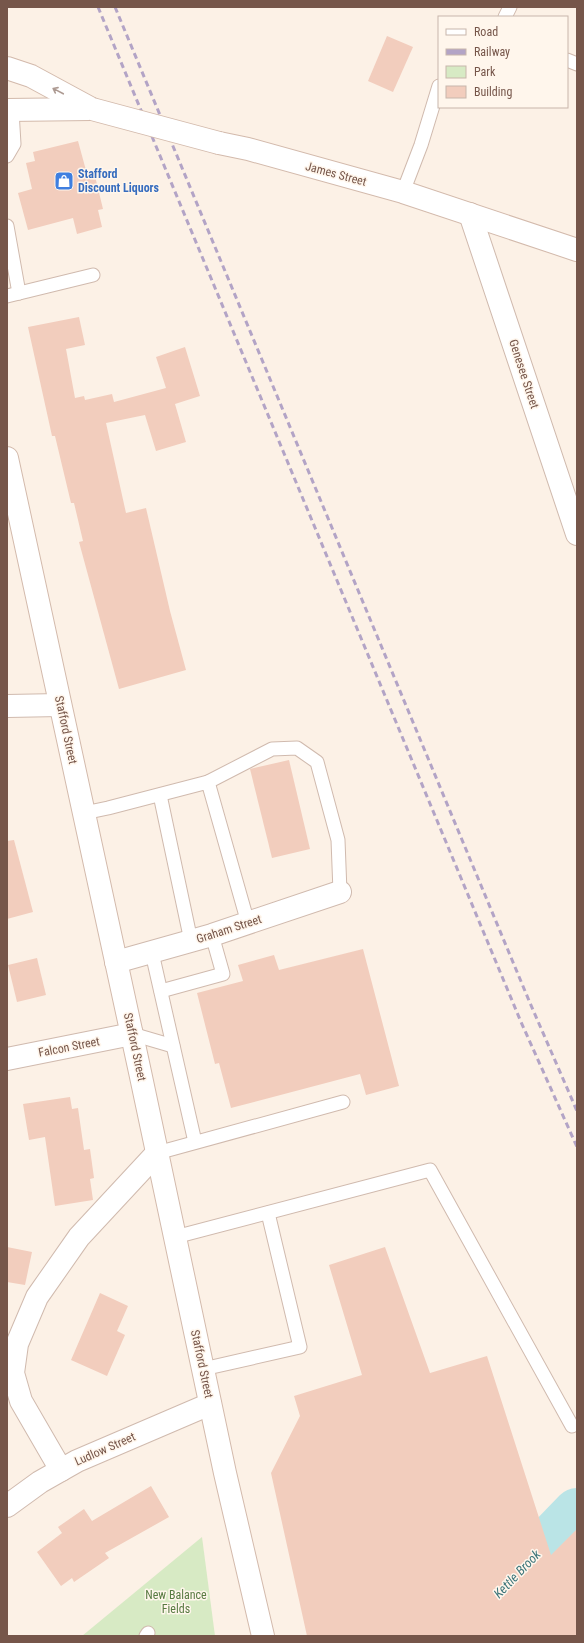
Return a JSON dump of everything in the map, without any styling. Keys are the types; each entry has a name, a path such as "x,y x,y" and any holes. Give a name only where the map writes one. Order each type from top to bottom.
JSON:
{"main road":[{"name":"James Street","path":"7,68 31,76 92,109 219,143 248,149 403,192 577,250"},
{"name":"James Street","path":"10,111 92,109"},
{"name":"Genesee Street","path":"470,214 577,534"},
{"name":"Stafford Street","path":"7,458 132,1034 210,1404 263,1636"},
{"path":"7,706 60,705"},
{"name":"Graham Street","path":"116,962 212,935 340,892"},
{"name":"Falcon Street","path":"7,1060 132,1034"},
{"path":"61,1470 21,1401 13,1373 17,1344 37,1297 79,1237 157,1153"},
{"name":"Ludlow Street","path":"7,1506 40,1482 96,1452 210,1404"}],"lane":[{"path":"506,16 510,7"},
{"path":"403,192 421,145 438,89"},
{"path":"7,156 14,144 10,111"},
{"path":"7,226 13,294 92,275"},
{"path":"84,813 208,782 272,749 297,748 316,762 338,840 340,892"},
{"path":"208,782 248,923"},
{"path":"160,795 191,941"},
{"path":"160,991 223,974 212,935"},
{"path":"152,953 195,1142"},
{"path":"132,1034 173,1046"},
{"path":"157,1153 343,1102"},
{"path":"175,1238 430,1170 572,1426"},
{"path":"203,1369 300,1347 268,1213"},
{"path":"146,1636 148,1633 149,1636"}],"green space":[{"name":"New Balance Fields","path":"202,1537 215,1636 82,1636"}],"building":[{"path":"387,36 413,47 393,92 368,81"},
{"name":"Stafford Discount Liquors","path":"78,141 87,174 94,172 103,209 98,210 102,227 77,234 73,218 28,230 18,193 32,189 26,163 35,161 33,152"},
{"path":"79,317 85,345 66,349 75,398 84,396 85,400 112,394 114,402 166,388 156,357 185,347 200,396 175,404 186,442 156,451 145,415 106,423 126,513 146,508 170,611 186,670 119,689 79,542 83,541 74,503 71,503 55,436 52,436 28,327"},
{"path":"289,760 310,849 272,858 250,769"},
{"path":"14,840 33,912 7,919 7,841"},
{"path":"363,949 399,1086 366,1095 360,1074 231,1108 219,1063 215,1064 197,993 243,981 238,965 274,955 279,970"},
{"path":"37,958 46,995 17,1002 8,965"},
{"path":"70,1097 72,1109 78,1108 84,1150 90,1149 94,1178 90,1179 93,1200 55,1206 45,1137 29,1140 23,1104"},
{"path":"7,1247 32,1252 25,1285 7,1282"},
{"path":"385,1247 430,1373 487,1356 551,1555 577,1529 577,1636 307,1636 271,1473 300,1416 294,1396 362,1375 329,1265"},
{"path":"100,1293 128,1306 117,1331 125,1335 107,1376 71,1360"},
{"path":"151,1486 169,1517 105,1553 109,1558 74,1582 72,1578 61,1586 37,1552 62,1533 58,1527 84,1509 92,1521"}],"waterway":[{"name":"Kettle Brook","path":"457,1636 577,1512"}],"railway":[{"path":"98,7 521,1022 577,1147"},
{"path":"115,7 530,1003 577,1111"}],"place":[{"name":"Stafford Discount Liquors","path":"64,181"}]}
